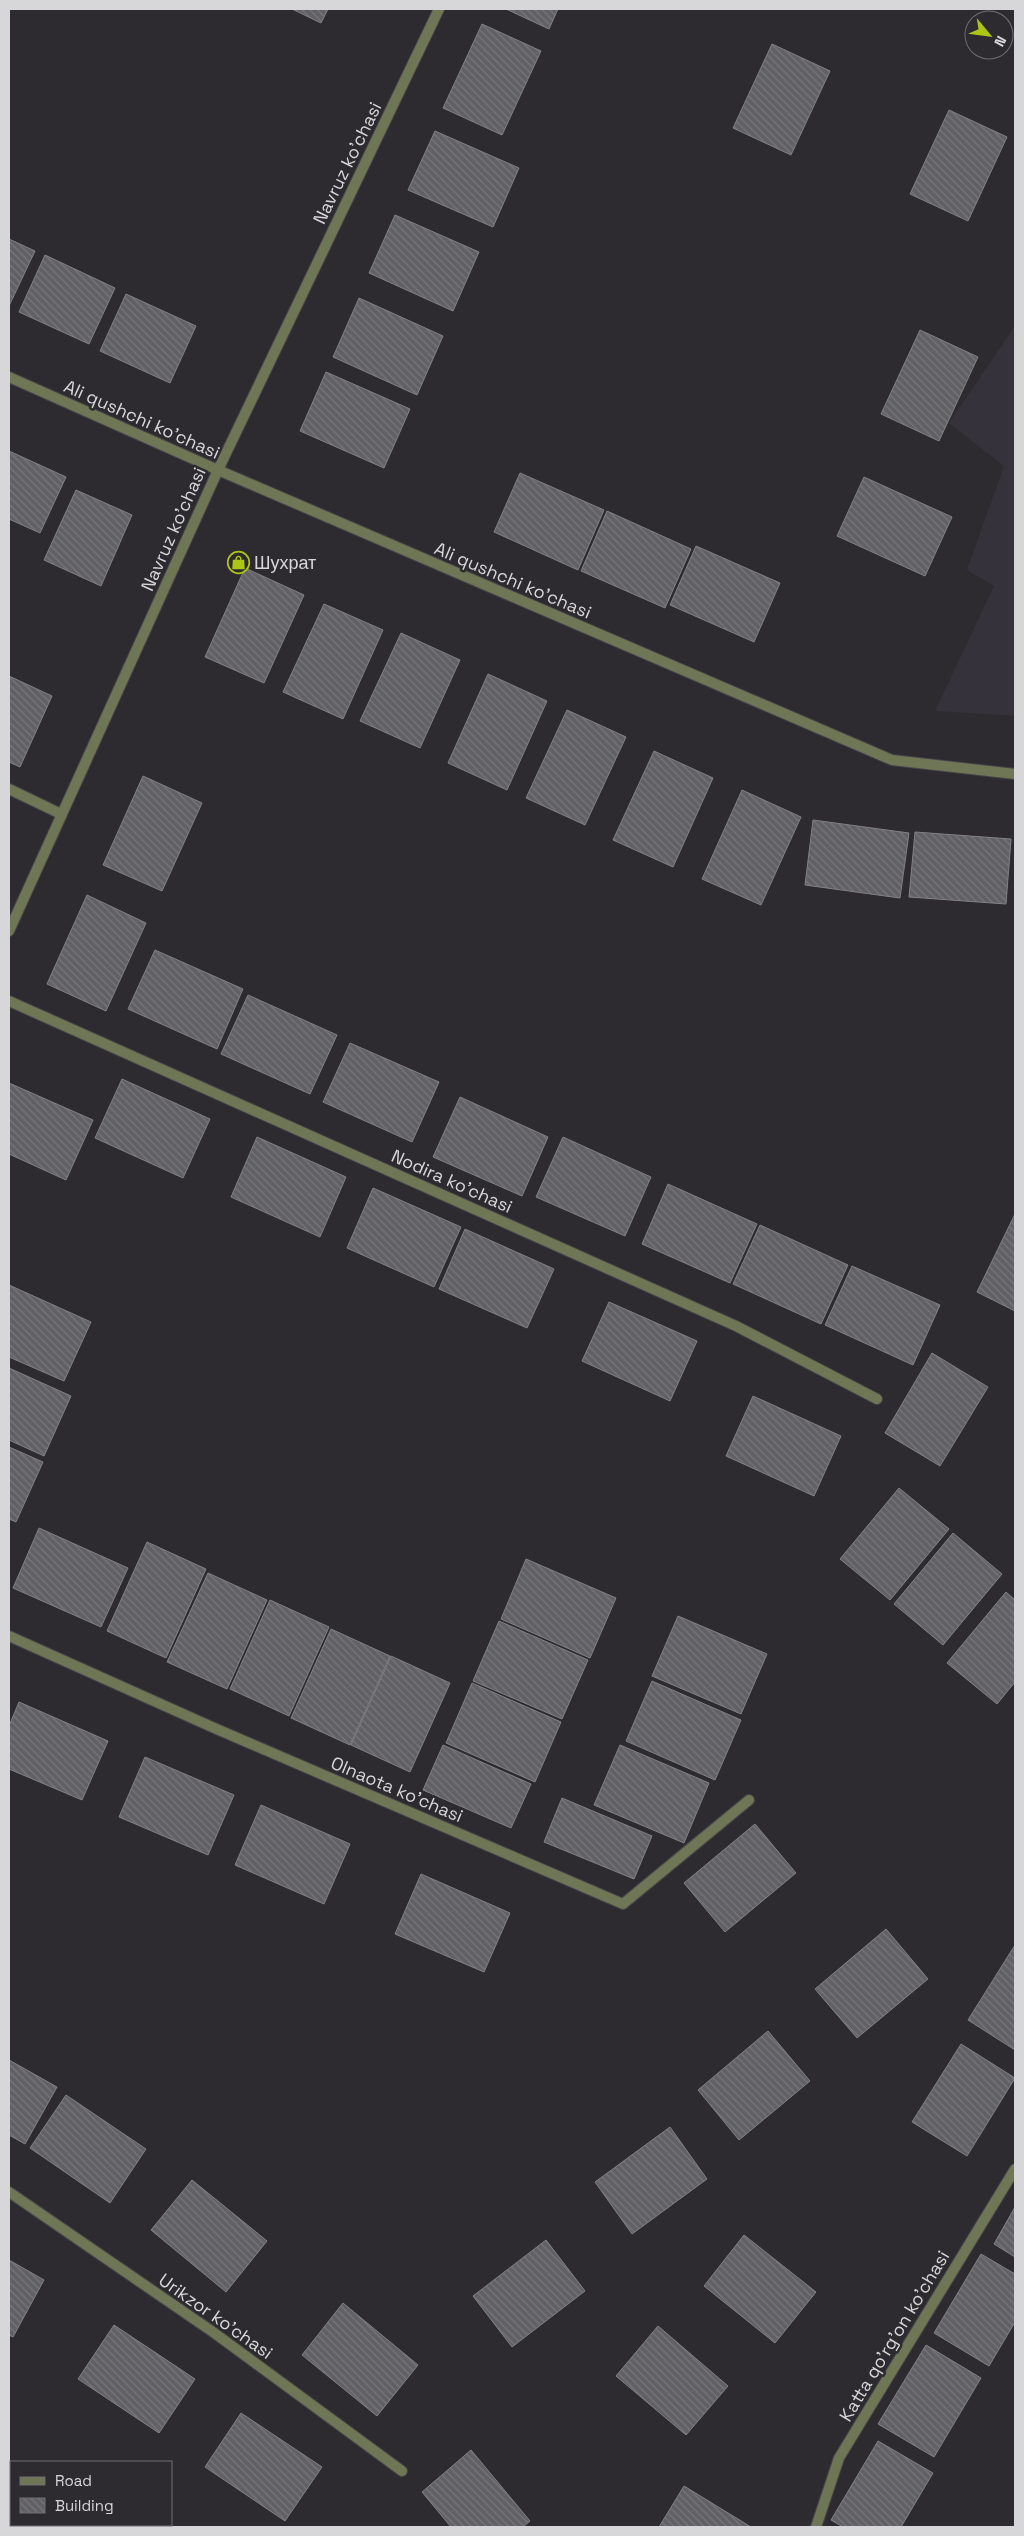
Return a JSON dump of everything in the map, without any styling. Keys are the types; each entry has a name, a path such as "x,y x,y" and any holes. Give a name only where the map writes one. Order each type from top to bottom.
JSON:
{"street":[{"name":"Navruz ko'chasi","path":"9,931 218,470 439,9"},
{"name":"Ali qushchi ko'chasi","path":"9,377 218,470 892,760 1015,774"},
{"path":"9,789 61,814"},
{"name":"Nodira ko'chasi","path":"9,1000 736,1326 877,1400"},
{"name":"Olnaota ko'chasi","path":"9,1636 623,1904 749,1800"},
{"name":"Katta qo'rg'on ko'chasi","path":"816,2527 839,2458 1015,2169"},
{"name":"Urikzor ko'chasi","path":"9,2192 213,2332 402,2471"}],"shaded area":[{"path":"1015,326 1015,716 935,711 994,586 967,570 1004,466 949,423"}],"building":[{"path":"292,9 328,9 321,23"},
{"path":"506,9 558,9 549,29"},
{"path":"482,24 541,51 502,135 443,108"},
{"path":"772,44 830,71 791,155 733,128"},
{"path":"949,110 1007,137 968,221 910,194"},
{"path":"435,131 519,168 493,227 408,190"},
{"path":"395,215 479,252 453,311 369,273"},
{"path":"9,239 35,251 9,306"},
{"path":"45,255 115,288 89,344 19,312"},
{"path":"126,294 196,326 170,383 100,351"},
{"path":"359,298 443,336 417,395 333,357"},
{"path":"920,330 978,357 939,441 881,414"},
{"path":"326,372 410,409 384,468 300,431"},
{"path":"9,451 66,477 40,533 9,519"},
{"path":"520,473 604,510 578,570 494,532"},
{"path":"864,477 952,517 925,576 837,536"},
{"path":"76,490 132,515 101,586 44,560"},
{"path":"607,511 691,549 665,608 581,571"},
{"path":"696,546 780,583 754,642 670,605"},
{"path":"245,568 304,595 264,683 205,657"},
{"path":"324,604 383,630 343,719 283,692"},
{"path":"401,633 460,660 420,748 360,721"},
{"path":"488,674 547,701 507,790 448,763"},
{"path":"9,676 52,696 20,767 9,762"},
{"path":"567,710 626,737 585,825 526,798"},
{"path":"654,751 713,778 673,867 613,840"},
{"path":"143,776 202,803 162,891 103,865"},
{"path":"742,790 801,817 761,905 702,879"},
{"path":"813,820 909,833 900,898 805,885"},
{"path":"915,832 1011,839 1006,904 909,897"},
{"path":"87,895 146,923 106,1011 47,984"},
{"path":"155,950 243,989 217,1049 128,1009"},
{"path":"248,995 337,1035 310,1094 221,1054"},
{"path":"350,1043 439,1082 412,1142 323,1102"},
{"path":"122,1079 210,1119 183,1178 95,1138"},
{"path":"9,1083 93,1120 66,1180 9,1154"},
{"path":"460,1097 548,1137 522,1196 433,1157"},
{"path":"257,1137 346,1177 320,1237 231,1197"},
{"path":"563,1137 651,1177 625,1236 536,1197"},
{"path":"668,1184 757,1224 730,1283 642,1244"},
{"path":"373,1188 461,1227 434,1287 347,1248"},
{"path":"1015,1214 1015,1311 977,1292"},
{"path":"760,1225 848,1265 821,1324 733,1284"},
{"path":"465,1229 554,1269 527,1328 439,1289"},
{"path":"852,1266 940,1305 913,1365 825,1325"},
{"path":"9,1285 91,1322 64,1381 9,1357"},
{"path":"609,1302 697,1341 670,1401 582,1361"},
{"path":"932,1353 988,1387 940,1466 885,1433"},
{"path":"9,1368 71,1396 44,1456 9,1440"},
{"path":"753,1396 841,1436 814,1496 726,1456"},
{"path":"9,1447 43,1462 16,1522 9,1519"},
{"path":"899,1488 949,1529 890,1600 840,1559"},
{"path":"39,1528 128,1568 101,1627 13,1588"},
{"path":"953,1533 1002,1574 943,1645 894,1604"},
{"path":"147,1542 206,1569 166,1658 107,1631"},
{"path":"526,1559 616,1598 590,1658 501,1619"},
{"path":"208,1573 267,1600 227,1689 167,1662"},
{"path":"1006,1592 1015,1600 1015,1682 997,1704 947,1663"},
{"path":"270,1600 329,1627 289,1716 230,1689"},
{"path":"678,1616 767,1654 741,1714 652,1676"},
{"path":"499,1621 588,1660 562,1719 473,1681"},
{"path":"331,1629 390,1656 350,1745 291,1718"},
{"path":"391,1656 450,1683 410,1772 351,1745"},
{"path":"652,1681 741,1720 715,1780 626,1741"},
{"path":"472,1683 561,1722 535,1782 446,1743"},
{"path":"19,1702 108,1741 82,1800 9,1769 9,1726"},
{"path":"443,1745 531,1784 511,1828 423,1790"},
{"path":"620,1745 709,1783 684,1843 594,1805"},
{"path":"145,1757 234,1795 208,1855 119,1817"},
{"path":"562,1798 652,1836 634,1879 544,1842"},
{"path":"261,1805 350,1844 324,1904 235,1865"},
{"path":"755,1824 796,1873 725,1932 684,1883"},
{"path":"421,1874 510,1913 484,1972 395,1934"},
{"path":"886,1929 928,1979 857,2038 815,1989"},
{"path":"1015,1945 1015,2050 968,2020"},
{"path":"768,2031 810,2081 739,2140 698,2090"},
{"path":"961,2044 1015,2078 967,2156 912,2122"},
{"path":"9,2060 57,2087 25,2144 9,2135"},
{"path":"66,2095 146,2149 110,2203 30,2148"},
{"path":"670,2127 707,2179 632,2234 595,2182"},
{"path":"192,2180 267,2241 226,2292 151,2230"},
{"path":"1015,2207 1015,2257 994,2244"},
{"path":"744,2235 816,2292 775,2343 704,2286"},
{"path":"546,2240 585,2291 512,2347 473,2296"},
{"path":"981,2254 1015,2274 1015,2322 989,2366 934,2333"},
{"path":"9,2260 44,2280 13,2337 9,2335"},
{"path":"343,2303 418,2365 377,2416 302,2355"},
{"path":"114,2325 195,2379 159,2433 78,2379"},
{"path":"658,2326 728,2386 686,2435 616,2376"},
{"path":"926,2345 981,2378 934,2457 878,2424"},
{"path":"241,2413 322,2467 285,2521 205,2467"},
{"path":"878,2441 933,2473 901,2527 843,2527 831,2520"},
{"path":"471,2450 530,2521 523,2527 451,2527 422,2492"},
{"path":"684,2486 751,2527 659,2527"}],"place":[{"name":"Шухрат","path":"238,562"}]}
